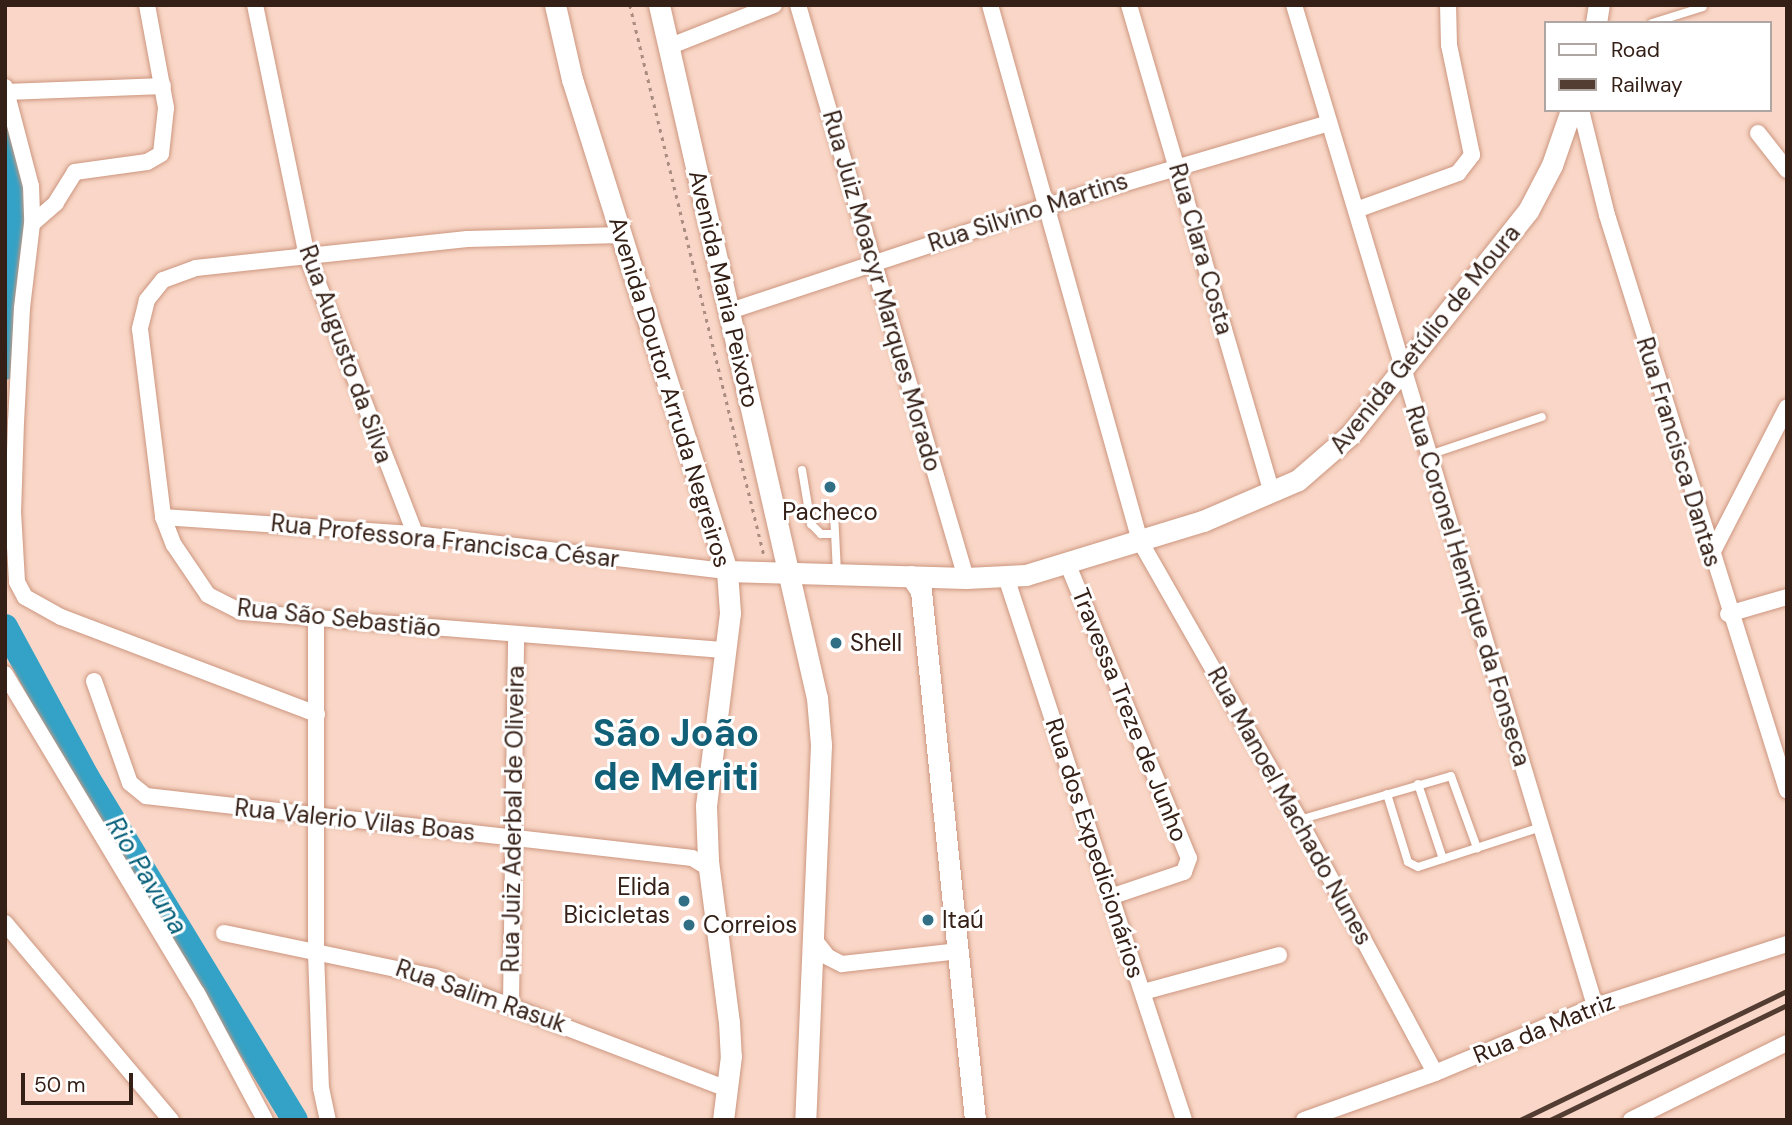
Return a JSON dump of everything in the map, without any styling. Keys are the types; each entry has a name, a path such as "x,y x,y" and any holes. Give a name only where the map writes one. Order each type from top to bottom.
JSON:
{"main road":[{"name":"Avenida Doutor Arruda Negreiros","path":"555,5 572,79 727,571 725,650 708,771 703,858 726,982 729,1089 723,1120"},
{"name":"Avenida Maria Peixoto","path":"659,5 817,698 821,745 805,1120"},
{"name":"Avenida Getúlio de Moura","path":"727,571 837,572 922,582 1006,577 1068,565 1272,493 1329,457 1528,211 1552,164 1571,112"},
{"path":"922,582 975,1120"}],"street":[{"path":"32,224 56,203 75,172 147,162 161,153 167,125 163,86 147,5"},
{"name":"Rua Augusto da Silva","path":"255,5 307,255 415,534"},
{"path":"668,47 774,5"},
{"name":"Rua Juiz Moacyr Marques Morado","path":"798,5 966,578"},
{"name":"Rua Manoel Machado Nunes","path":"990,5 1140,541 1299,820 1435,1073"},
{"name":"Rua Clara Costa","path":"1129,5 1272,493"},
{"name":"Rua Coronel Henrique da Fonseca","path":"1294,5 1595,1006"},
{"path":"1356,210 1458,173 1472,155 1449,45 1448,5"},
{"path":"163,86 6,90 31,186 32,224 22,307 13,512 17,582 25,597 61,617 317,714"},
{"name":"Rua Francisca Dantas","path":"1581,112 1607,215 1728,614 1784,770 1787,790"},
{"name":"Rua Silvino Martins","path":"730,311 1176,165 1329,123"},
{"path":"1758,133 1787,170"},
{"name":"Rua São Sebastião","path":"622,235 467,239 307,255 176,274 163,281 147,300 140,329 163,516 193,574 208,595 223,606 316,620 725,650"},
{"path":"1711,555 1787,407"},
{"name":"Rua Professora Francisca César","path":"163,516 415,534 727,571"},
{"name":"Travessa Treze de Junho","path":"1068,565 1189,858 1184,872 1110,897"},
{"name":"Rua dos Expedicionários","path":"1006,577 1184,1120"},
{"path":"1728,614 1787,597"},
{"path":"316,620 316,953 321,1088 328,1120"},
{"name":"Rua Juiz Aderbal de Oliveira","path":"511,1003 516,635"},
{"path":"5,674 197,993 265,1120"},
{"name":"Rua Valerio Vilas Boas","path":"94,681 136,791 318,817 703,858"},
{"path":"5,923 171,1120"},
{"name":"Rua Salim Rasuk","path":"224,933 399,967 511,1003 729,1089"},
{"path":"813,938 828,957 842,964 959,951"},
{"name":"Rua da Matriz","path":"1304,1120 1435,1073 1595,1006 1787,944"},
{"path":"1143,992 1279,955"},
{"path":"1631,1120 1787,1043"}],"lane":[{"path":"1658,21 1703,7"},
{"path":"1429,455 1542,417"},
{"path":"802,470 811,523 821,534 835,534"},
{"path":"834,513 837,572"},
{"path":"1299,820 1445,776 1456,781 1476,848"},
{"path":"1418,784 1443,859"},
{"path":"1387,794 1408,862 1418,867 1541,827"}],"path":[{"path":"630,5 768,572"}],"waterway":[{"name":"Rio Pavuna","path":"5,130 15,200 5,367"},
{"name":"Rio Pavuna","path":"5,627 87,778 295,1120"}],"railway":[{"path":"1520,1120 1787,991"},
{"path":"1550,1120 1787,1005"}],"place":[{"name":"Pacheco","path":"830,487"},
{"name":"Shell","path":"836,643"},
{"name":"Elida Bicicletas","path":"684,901"},
{"name":"Itaú","path":"928,920"},
{"name":"Correios","path":"689,925"}],"district":[{"name":"São João de Meriti","path":"676,756"}]}
